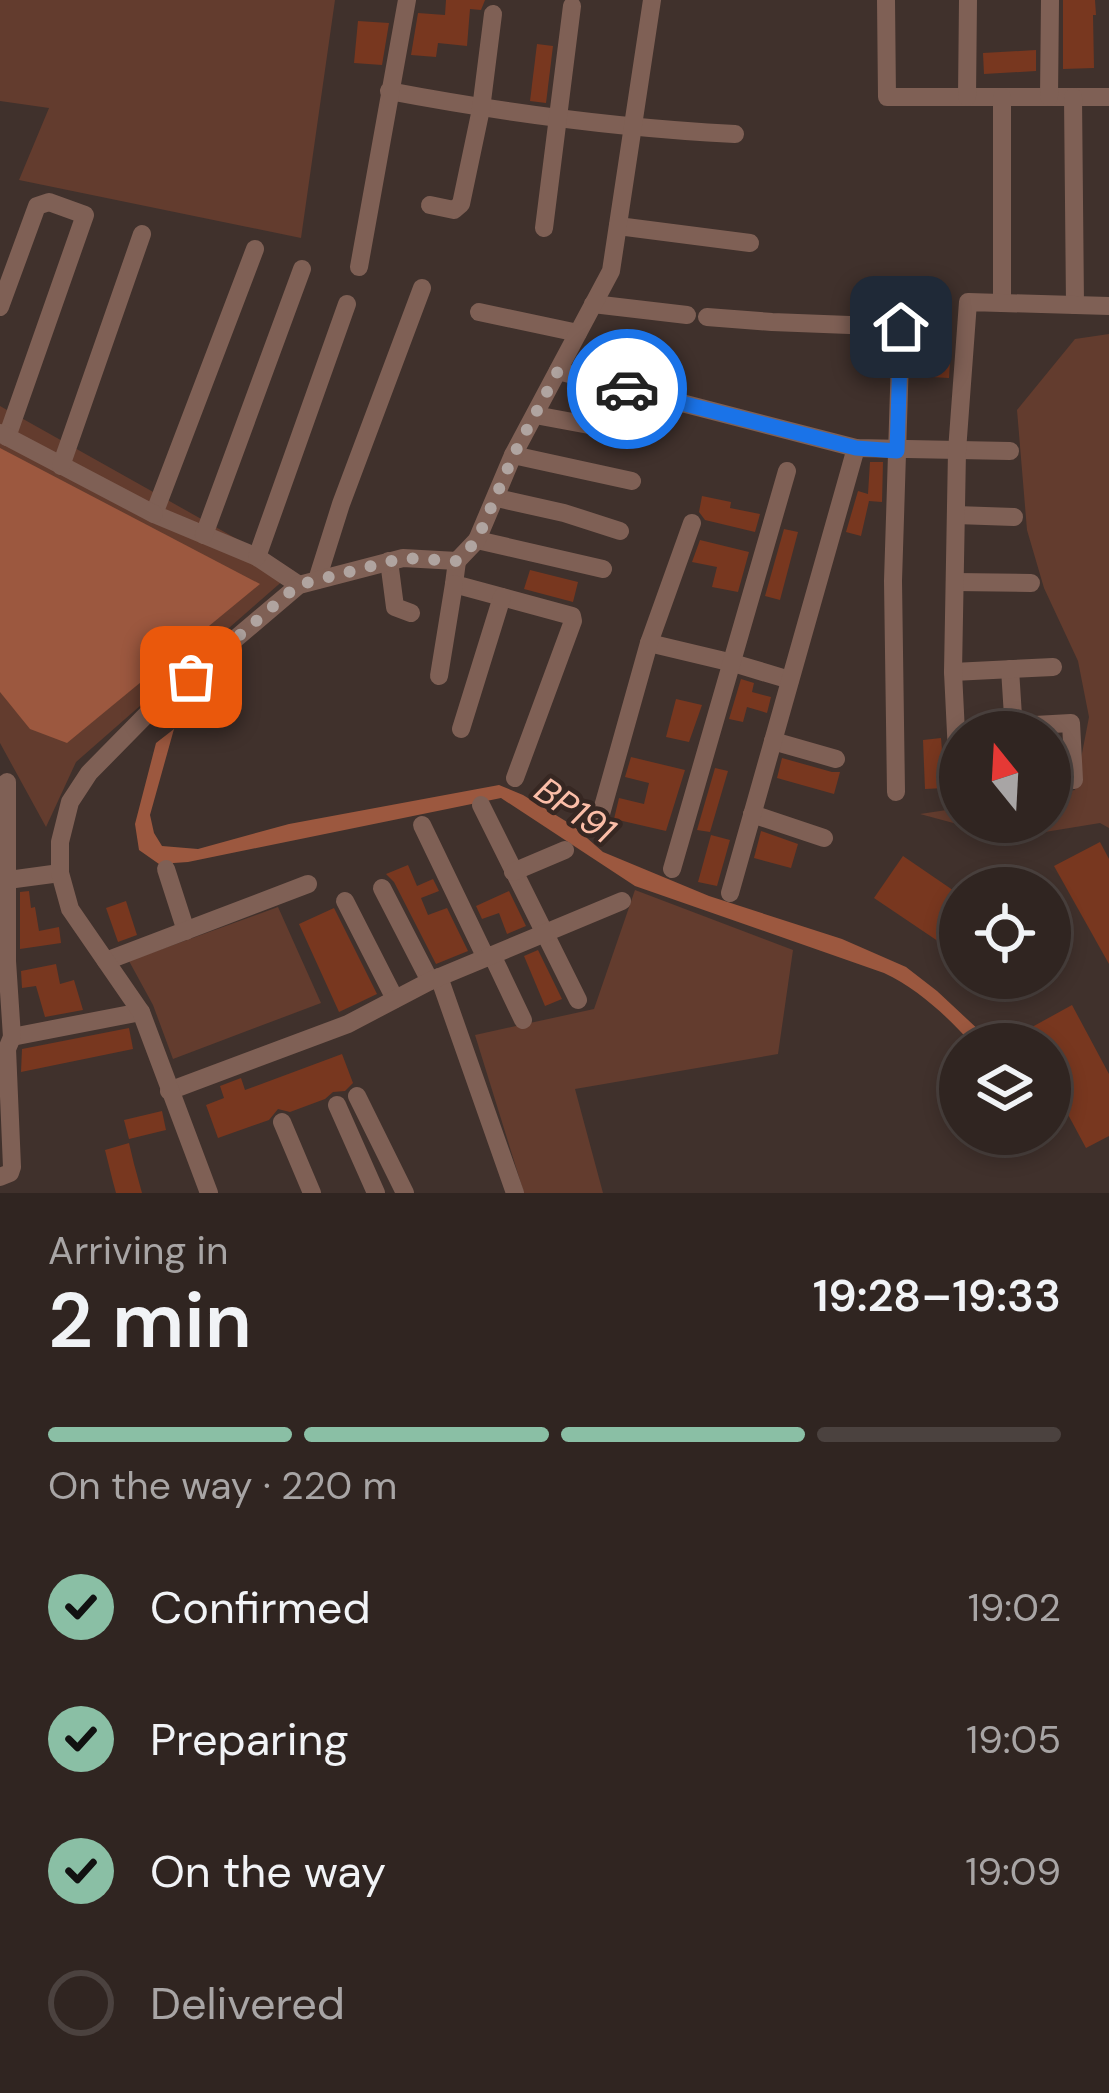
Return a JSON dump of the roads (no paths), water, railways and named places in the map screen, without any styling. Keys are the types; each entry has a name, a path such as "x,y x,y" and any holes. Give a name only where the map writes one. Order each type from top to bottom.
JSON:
{"street":[{"path":"359,267 407,0"},
{"path":"439,676 457,561 477,540 514,454 611,271 652,0"},
{"path":"886,0 887,97 1109,97"},
{"path":"967,97 968,0"},
{"path":"1048,97 1050,0"},
{"path":"544,228 572,6"},
{"path":"430,205 458,208 481,109 493,14"},
{"path":"389,92 560,120 735,134"},
{"path":"1002,97 1002,303"},
{"path":"1073,97 1075,305"},
{"path":"0,307 37,206 49,202 85,215 3,435 154,514 308,582"},
{"path":"618,226 749,243"},
{"path":"62,466 142,234"},
{"path":"154,514 255,249"},
{"path":"203,535 302,269"},
{"path":"308,582 422,288"},
{"path":"955,711 958,451 968,302 1109,306"},
{"path":"257,557 346,304"},
{"path":"593,304 772,322 901,327 893,581 896,793"},
{"path":"479,312 578,333"},
{"path":"558,371 856,448 1010,451"},
{"path":"535,415 643,435"},
{"path":"730,893 856,448"},
{"path":"514,454 632,481"},
{"path":"672,869 787,470"},
{"path":"497,498 620,531"},
{"path":"956,514 1014,517"},
{"path":"599,821 649,643 692,523"},
{"path":"477,540 603,569"},
{"path":"209,1193 141,1012 70,910 60,873 59,842 70,802 89,773 149,712 308,582 403,558 457,561"},
{"path":"389,561 394,607 411,613"},
{"path":"955,582 1031,583"},
{"path":"454,584 569,613 573,621 515,778"},
{"path":"461,729 502,597"},
{"path":"649,643 790,680"},
{"path":"953,672 1053,667"},
{"path":"1010,669 1013,711"},
{"path":"1071,723 1074,780"},
{"path":"773,741 836,759"},
{"path":"0,1177 12,1167 3,961 7,782"},
{"path":"481,805 578,1000"},
{"path":"752,814 824,838"},
{"path":"422,825 523,1020"},
{"path":"513,872 565,850"},
{"path":"166,868 186,931"},
{"path":"4,880 60,873"},
{"path":"106,961 308,884"},
{"path":"382,888 434,979 515,1193"},
{"path":"345,901 394,999"},
{"path":"169,1090 347,1024 434,979 622,901"},
{"path":"6,1045 141,1012"},
{"path":"357,1096 406,1193"},
{"path":"338,1105 376,1193"},
{"path":"282,1122 313,1193"}],"waterway":[{"name":"BP191","path":"140,681 149,693"}]}
